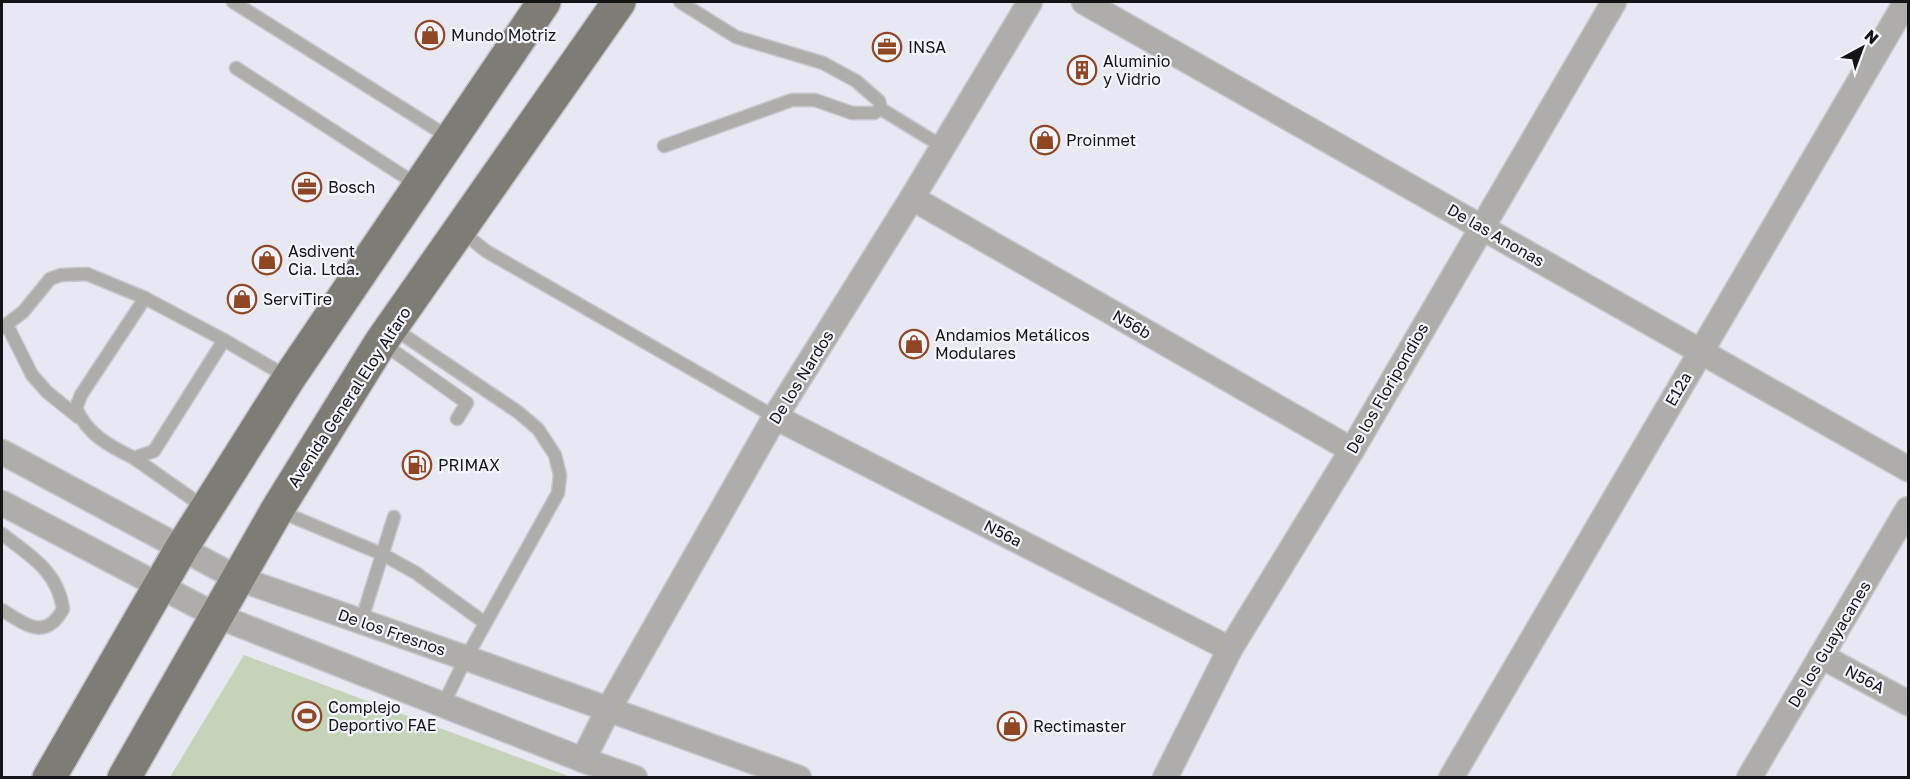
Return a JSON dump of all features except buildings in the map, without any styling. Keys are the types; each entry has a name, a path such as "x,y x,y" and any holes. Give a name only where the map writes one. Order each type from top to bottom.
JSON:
{"main road":[{"path":"49,777 181,549 289,378 544,2"},
{"name":"Avenida General Eloy Alfaro","path":"124,777 277,510 387,335 619,2"}],"street":[{"name":"De los Nardos","path":"583,760 608,710 775,417 912,198 1030,2"},
{"name":"De las Anonas","path":"1084,2 1908,469"},
{"name":"De los Floripondios","path":"1165,777 1230,649 1352,450 1614,2"},
{"name":"E12a","path":"1451,777 1906,2"},
{"name":"N56b","path":"912,198 1352,450"},
{"name":"N56a","path":"775,417 1230,649"},
{"name":"De los Fresnos","path":"2,452 237,579 799,777"},
{"name":"De los Guayacanes","path":"1749,777 1908,509"},
{"path":"7,514 160,586 215,615 583,760 635,777"},
{"name":"N56A","path":"1821,656 1908,703"}],"lane":[{"path":"233,2 451,138"},
{"path":"680,2 736,37 823,63 856,81 879,101 881,109 943,147"},
{"path":"236,68 419,186"},
{"path":"664,146 792,100 815,100 852,113 874,113 881,109"},
{"path":"460,230 486,251 775,417"},
{"path":"206,509 134,459 93,434 32,375 4,327 23,312 50,279 61,275 87,274 145,298 289,378"},
{"path":"81,420 76,408 81,395 145,298"},
{"path":"387,335 467,403 457,419"},
{"path":"387,335 518,412 538,429 555,455 560,475 558,493 466,658 444,705"},
{"path":"134,459 154,451 224,340"},
{"path":"277,510 382,554 416,573 485,623"},
{"path":"361,622 394,518"},
{"path":"2,534 40,564 57,585 63,609 54,621 44,628 36,629 29,627 2,609"}],"green space":[{"name":"Complejo Deportivo FAE","path":"244,655 571,777 170,777"}],"place":[{"name":"Mundo Motriz","path":"430,35"},
{"name":"INSA","path":"887,47"},
{"name":"Aluminio y Vidrio","path":"1082,70"},
{"name":"Proinmet","path":"1045,140"},
{"name":"Bosch","path":"307,187"},
{"name":"Asdivent Cia. Ltda.","path":"267,260"},
{"name":"ServiTire","path":"242,299"},
{"name":"Andamios Metálicos Modulares","path":"914,344"},
{"name":"PRIMAX","path":"417,465"},
{"name":"Complejo Deportivo FAE","path":"307,716"},
{"name":"Rectimaster","path":"1012,726"}]}
